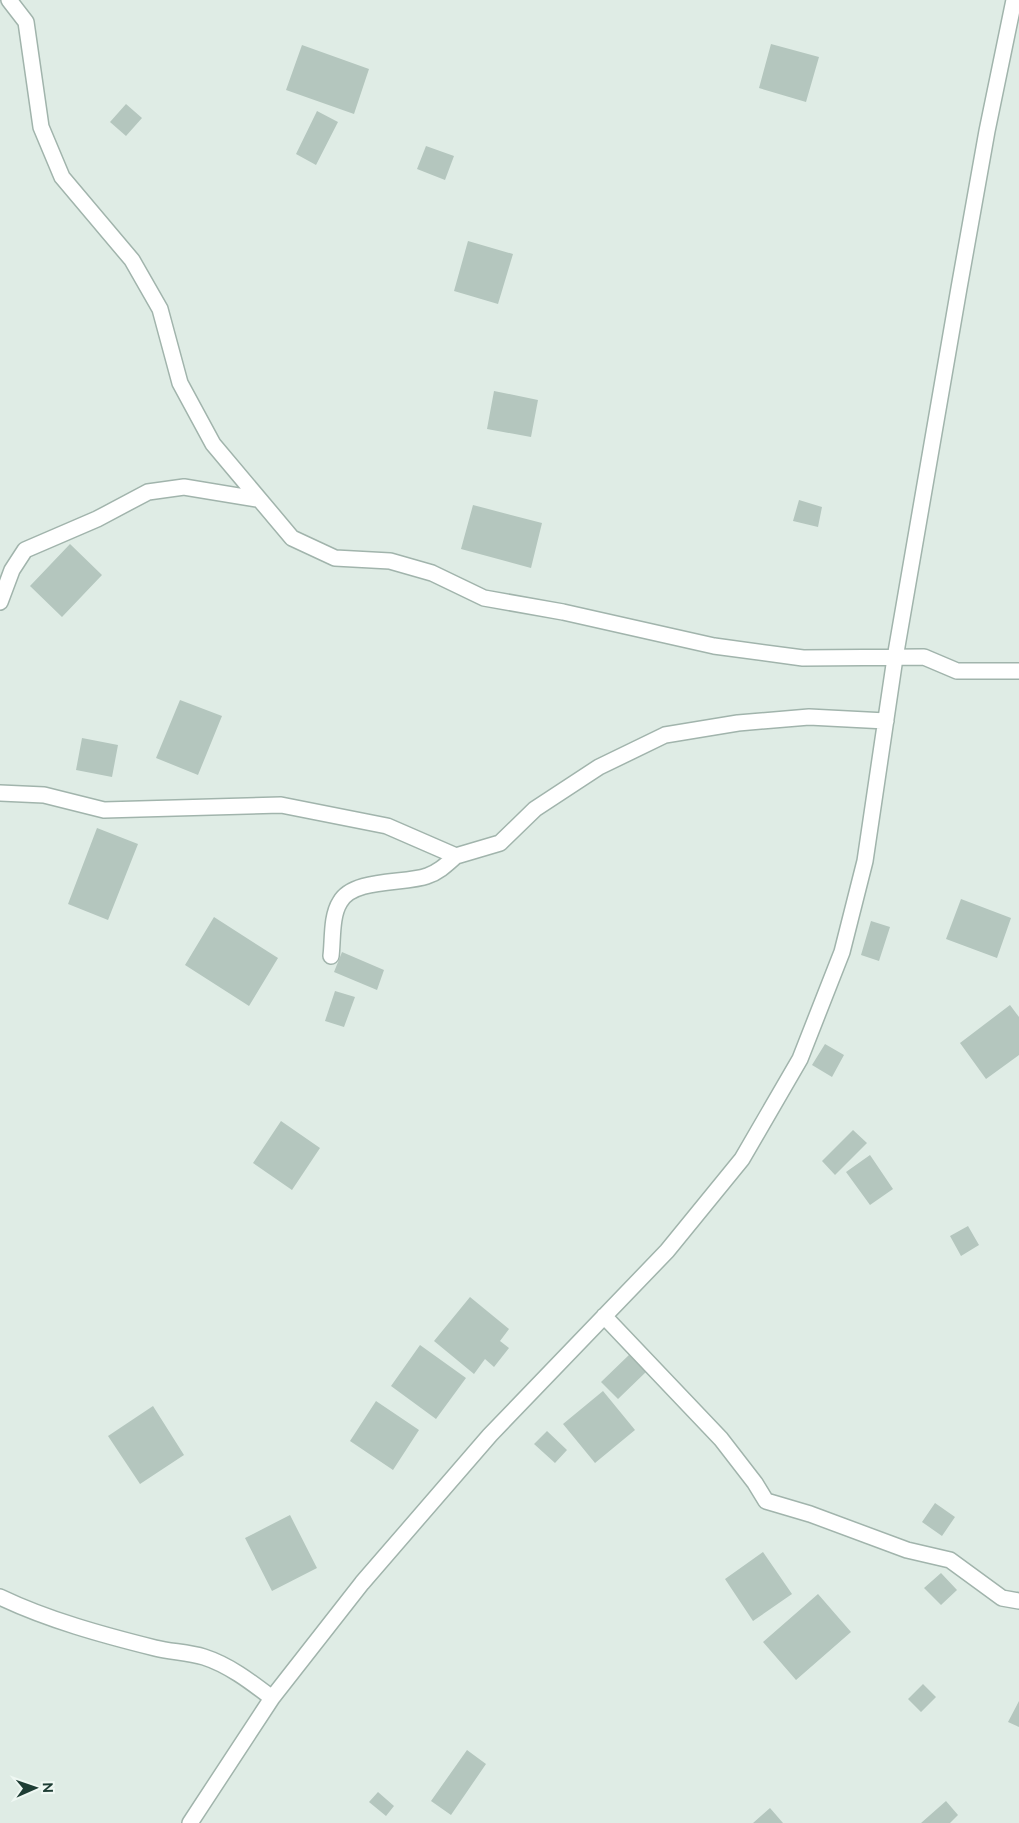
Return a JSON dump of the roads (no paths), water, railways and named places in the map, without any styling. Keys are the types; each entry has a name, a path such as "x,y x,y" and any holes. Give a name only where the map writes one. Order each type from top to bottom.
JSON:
{"street":[{"path":"9,0 26,22 41,127 62,177 132,260 160,309 180,383 213,444 257,499 292,538 335,558 390,561 432,574 484,598 562,612 714,646 803,658 924,657 958,671 1019,671"},
{"path":"190,1823 272,1698 362,1583 490,1435 667,1251 742,1159 800,1059 842,952 865,861 895,658 987,131 1014,0"},
{"path":"0,602 12,570 25,550 97,519 148,492 184,486 257,499"},
{"path":"331,956 334,925 340,902 352,890 426,876 444,867 456,856 500,843 534,809 599,767 665,735 738,723 809,717 886,721"},
{"path":"0,793 44,795 104,810 281,805 387,826 456,856"},
{"path":"604,1316 721,1439 755,1483 766,1501 810,1514 907,1550 950,1560 1002,1598 1019,1601"},
{"path":"0,1596 25,1609 156,1648 204,1657 242,1675 272,1698"}]}
